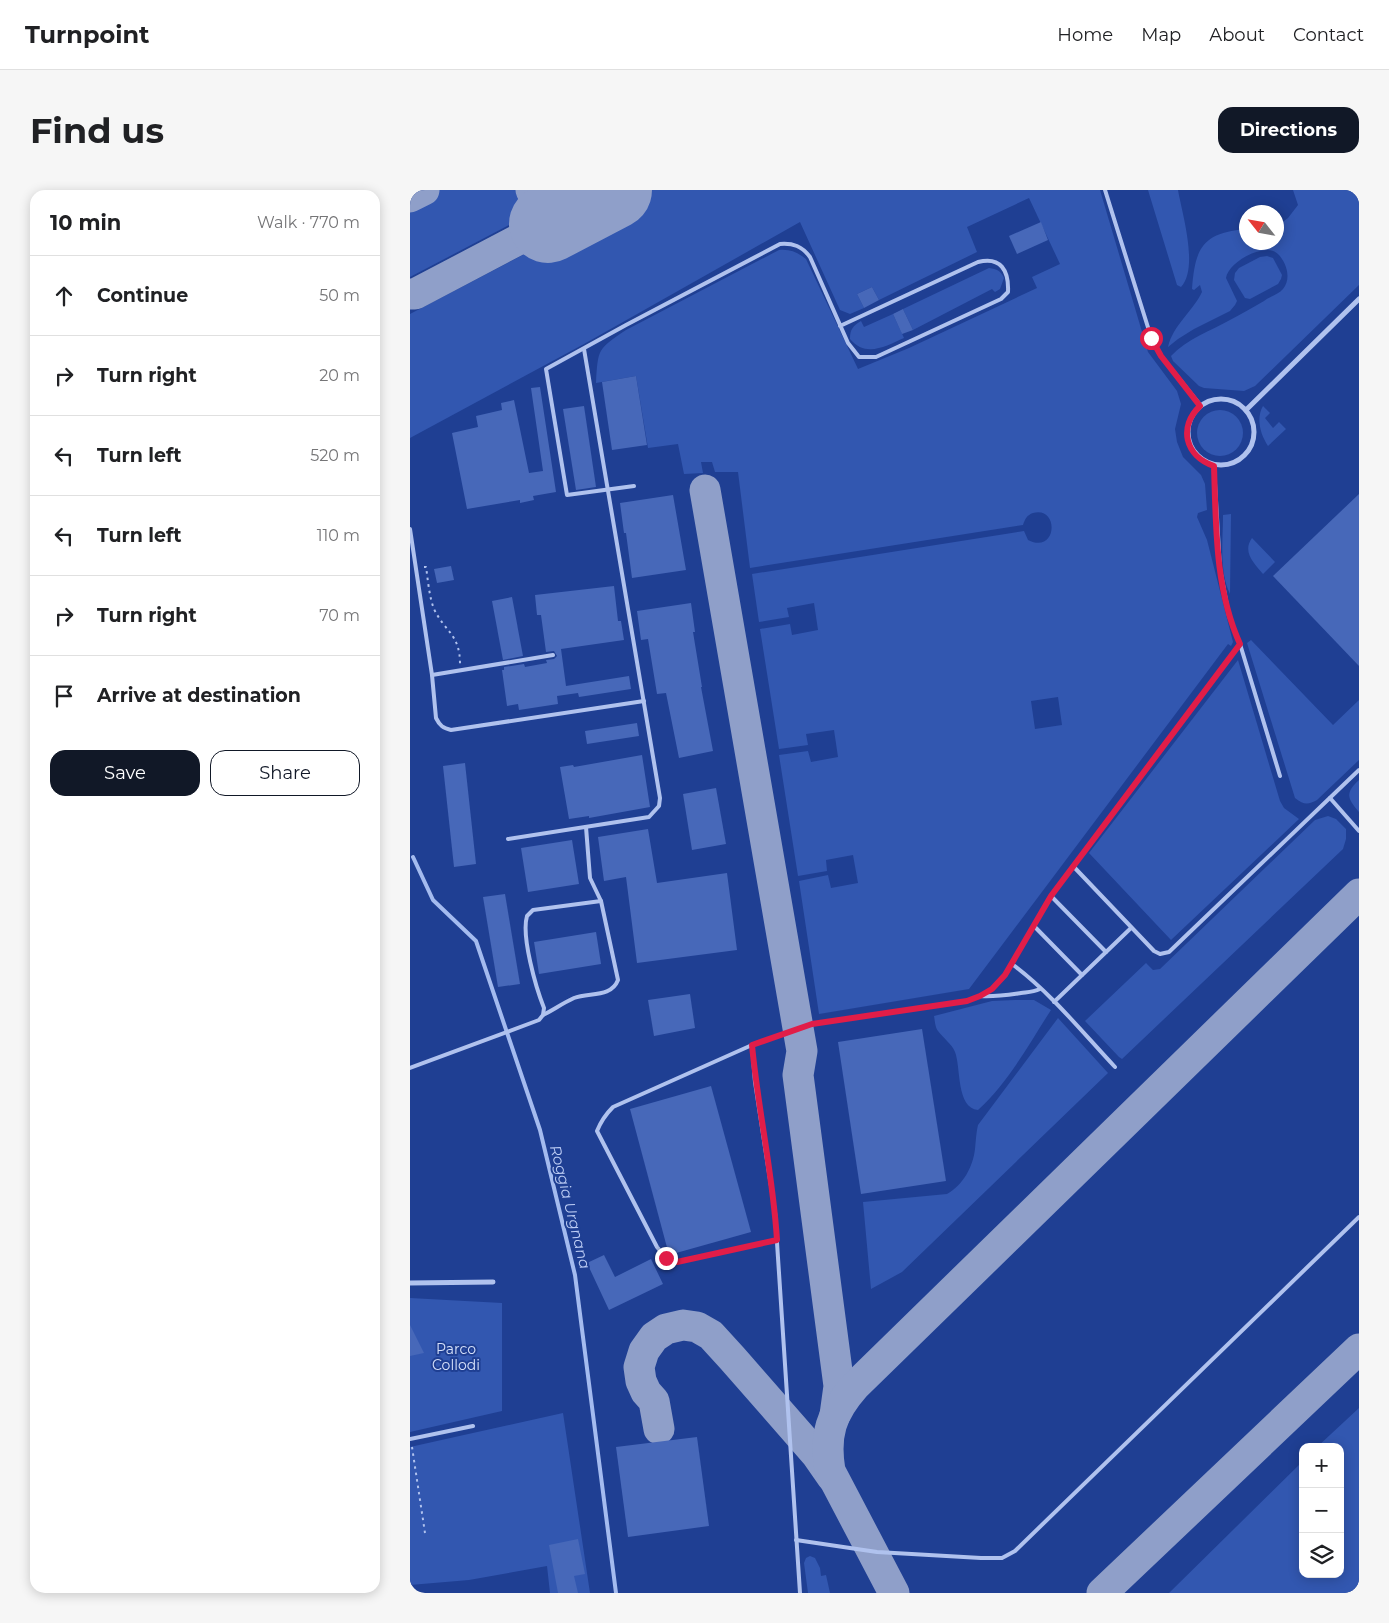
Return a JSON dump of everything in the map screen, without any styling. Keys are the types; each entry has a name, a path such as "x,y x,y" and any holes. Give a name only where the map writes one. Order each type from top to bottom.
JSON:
{"street":[{"path":"1246,410 1359,299"},
{"path":"1220,399 1234,402 1246,410 1254,430 1254,438 1248,452 1236,462 1222,466 1214,466 1200,459 1190,447 1187,432 1191,418 1200,406 1220,399"},
{"path":"410,1284 493,1282"}],"lane":[{"path":"1105,190 1151,338 1161,356 1200,406"},
{"path":"634,486 567,496 546,369 780,244 791,244 800,248 810,257 840,326 848,344 859,357 876,357 1002,299 1008,292 1008,282 1004,268 996,261 978,262 840,326"},
{"path":"508,839 649,817 659,806 660,798 584,349"},
{"path":"1214,466 1220,569 1229,616 1240,644 1280,776"},
{"path":"410,529 432,675 436,718 439,725 444,729 451,730 644,701"},
{"path":"777,1240 677,1262 666,1258 657,1247 597,1131 600,1123 613,1107 752,1045 812,1024 967,1001 980,996 1000,981 1012,964 1051,896 1240,644"},
{"path":"432,675 554,655"},
{"path":"1073,866 1154,951 1160,954 1169,952 1359,770"},
{"path":"1330,798 1359,831"},
{"path":"410,1068 539,1020 543,1015 576,998 606,993 616,986 618,980 601,901 590,878 586,827"},
{"path":"1051,896 1106,952"},
{"path":"543,1015 544,1008 532,968 527,936 527,916 533,910 601,901"},
{"path":"1034,926 1082,975"},
{"path":"1054,1002 1131,928"},
{"path":"1012,964 1054,1002 1115,1067"},
{"path":"980,996 1012,996 1040,989"},
{"path":"752,1045 762,1128 770,1171 777,1240 800,1593"},
{"path":"796,1540 877,1552 981,1558 1002,1558 1015,1551 1359,1217"},
{"path":"410,1439 473,1426"}],"path":[{"path":"416,568 426,567 433,605 439,617 456,640 459,648 460,664"},
{"path":"410,1439 425,1533"}],"green space":[{"path":"439,190 523,190 534,212 410,277 410,205"},
{"path":"537,190 577,190 552,203 544,201"},
{"path":"647,190 1100,190 1148,352 1177,391 1181,404 1175,429 1177,442 1183,457 1201,475 1205,484 1207,510 1198,513 1197,517 1207,540 1233,642 1231,646 1228,644 969,989 819,1014 799,881 828,875 831,888 858,883 853,855 826,860 827,871 798,876 779,755 808,751 811,762 838,757 834,730 806,734 808,745 779,749 760,629 790,624 792,635 818,630 814,603 787,608 789,617 759,622 752,574 1024,531 1028,540 1038,543 1045,541 1049,536 1052,530 1051,522 1048,516 1042,513 1033,513 1026,518 1023,525 750,568 738,472 715,472 712,462 701,462 703,473 684,474 678,444 648,448 636,376 596,383 599,356 601,350 610,341 626,330 779,250 787,250 800,254 806,259 858,369 909,348 1037,288 1032,277 1060,264 1029,198 967,227 977,252 879,300 872,287 857,294 864,308 850,314 840,310 800,222 584,344 410,438 410,314","holes":["1058,697 1062,725 1035,729 1031,701"]},
{"path":"1148,190 1178,190 1189,254 1189,267 1181,287 1177,285"},
{"path":"1293,190 1359,190 1359,285 1255,386 1244,391 1199,386 1173,361 1171,356 1191,340 1283,289 1286,285 1287,270 1283,261 1278,254 1265,250 1284,250 1284,221 1298,205"},
{"path":"1239,230 1239,250 1265,250 1248,255 1228,272 1226,278 1237,301 1230,311 1194,329 1168,347 1174,332 1202,292 1200,285 1194,290 1192,289 1193,275 1199,253 1211,239"},
{"path":"1267,256 1273,258 1282,275 1281,279 1278,284 1250,299 1245,298 1234,280 1235,273 1239,268 1260,257"},
{"path":"989,268 998,271 1003,276 1000,289 995,292 992,289 913,330 903,309"},
{"path":"893,314 904,338 876,349 863,348 856,345 850,339 852,328 861,321 864,327"},
{"path":"1263,406 1270,413 1265,418 1273,428 1279,422 1286,429 1268,446 1259,421"},
{"path":"1215,410 1225,410 1239,420 1243,433 1239,446 1233,452 1225,456 1215,456 1201,446 1197,438 1197,428 1207,414"},
{"path":"1231,514 1230,594 1224,575 1222,545 1223,515"},
{"path":"1252,538 1275,562 1263,574 1250,557 1248,548"},
{"path":"1251,640 1333,725 1359,700 1359,760 1317,800 1311,803 1306,804 1295,798 1247,643"},
{"path":"1238,660 1280,801 1284,808 1299,819 1171,940 1089,853"},
{"path":"1359,780 1359,812 1349,796 1351,789"},
{"path":"1328,816 1336,819 1346,829 1343,849 1122,1059 1119,1057 1085,1021 1146,963 1153,970 1160,969 1315,820"},
{"path":"1034,1000 1051,1010 999,1088 978,1110 971,1108 966,1102 960,1086 955,1052 937,1029 934,1016 992,1001"},
{"path":"1058,1018 1108,1073 902,1272 871,1289 863,1202 947,1194 958,1186 972,1162 978,1125"},
{"name":"Parco Collodi","path":"410,1298 502,1303 502,1411 410,1432"},
{"path":"1359,1408 1359,1593 1169,1593 1299,1465 1299,1578 1344,1578 1344,1443 1321,1443"},
{"path":"563,1413 590,1593 550,1593 547,1566 469,1580 410,1585 410,1447"},
{"path":"810,1556 815,1558 820,1568 821,1576 826,1575 830,1593 808,1593 804,1563 806,1558"}],"building":[{"path":"1041,222 1048,240 1017,254 1009,236"},
{"path":"872,287 879,300 864,308 857,294"},
{"path":"903,309 913,330 902,334 893,314"},
{"path":"636,376 647,445 612,450 602,382"},
{"path":"540,387 556,492 533,496 534,500 520,503 520,500 467,509 452,433 478,427 476,416 502,410 501,403 514,400 529,473 543,471 531,388"},
{"path":"584,406 596,487 576,490 563,409"},
{"path":"1359,494 1359,666 1273,576"},
{"path":"673,495 686,570 632,578 620,503"},
{"path":"451,566 454,580 437,583 434,569"},
{"path":"614,586 618,621 621,621 624,640 561,649 566,686 629,676 631,689 579,697 578,693 557,696 558,704 519,710 518,704 507,706 502,670 504,670 504,667 524,664 525,667 547,663 546,660 554,659 557,656 554,651 546,652 541,615 537,615 535,595"},
{"path":"512,597 523,656 503,660 492,601"},
{"path":"691,603 701,687 713,751 679,758 666,693 657,694 648,639 641,640 637,611"},
{"path":"637,723 639,736 587,744 585,731"},
{"path":"642,755 650,807 589,818 589,816 569,819 560,767 573,765 574,767"},
{"path":"465,763 476,864 454,867 443,766"},
{"path":"716,788 726,844 692,850 683,794"},
{"path":"648,829 657,883 727,873 737,950 637,963 626,877 604,881 598,837"},
{"path":"572,840 579,884 528,892 521,848"},
{"path":"505,894 520,984 498,987 483,897"},
{"path":"596,932 601,964 539,974 534,942"},
{"path":"690,994 695,1028 654,1036 648,1000"},
{"path":"922,1029 946,1181 861,1194 838,1042"},
{"path":"711,1086 751,1232 669,1255 630,1109"},
{"path":"604,1255 615,1277 651,1259 663,1284 609,1310 587,1263"},
{"path":"410,1325 424,1353 410,1356"},
{"path":"697,1437 709,1526 628,1537 616,1447"},
{"path":"578,1539 585,1574 574,1576 578,1593 558,1593 549,1545"}],"waterway":[{"name":"Roggia Urgnana","path":"413,857 433,900 476,941 540,1130 575,1275 616,1593"}],"taxiway":[{"path":"410,197 424,190"},
{"path":"410,294 415,294 548,224 531,190"},
{"path":"705,490 802,1051 798,1075 839,1386 835,1415"},
{"path":"894,1593 830,1471 828,1458 829,1435 831,1425 840,1406 855,1386 1359,894"},
{"path":"659,1429 654,1401 646,1392 641,1381 639,1367 644,1351 654,1337 666,1329 683,1325 697,1327 711,1335 732,1358 816,1454 832,1477"},
{"path":"1102,1593 1359,1349"}],"runway":[{"path":"548,224 613,190"}],"route":[{"path":"666,1258 677,1262 777,1240 770,1171 755,1082 752,1045 812,1024 967,1001 992,989 1012,964 1051,896 1240,644 1229,616 1220,569 1214,466 1200,459 1195,454 1188,440 1188,425 1195,411 1200,406 1161,356 1151,338"}]}
